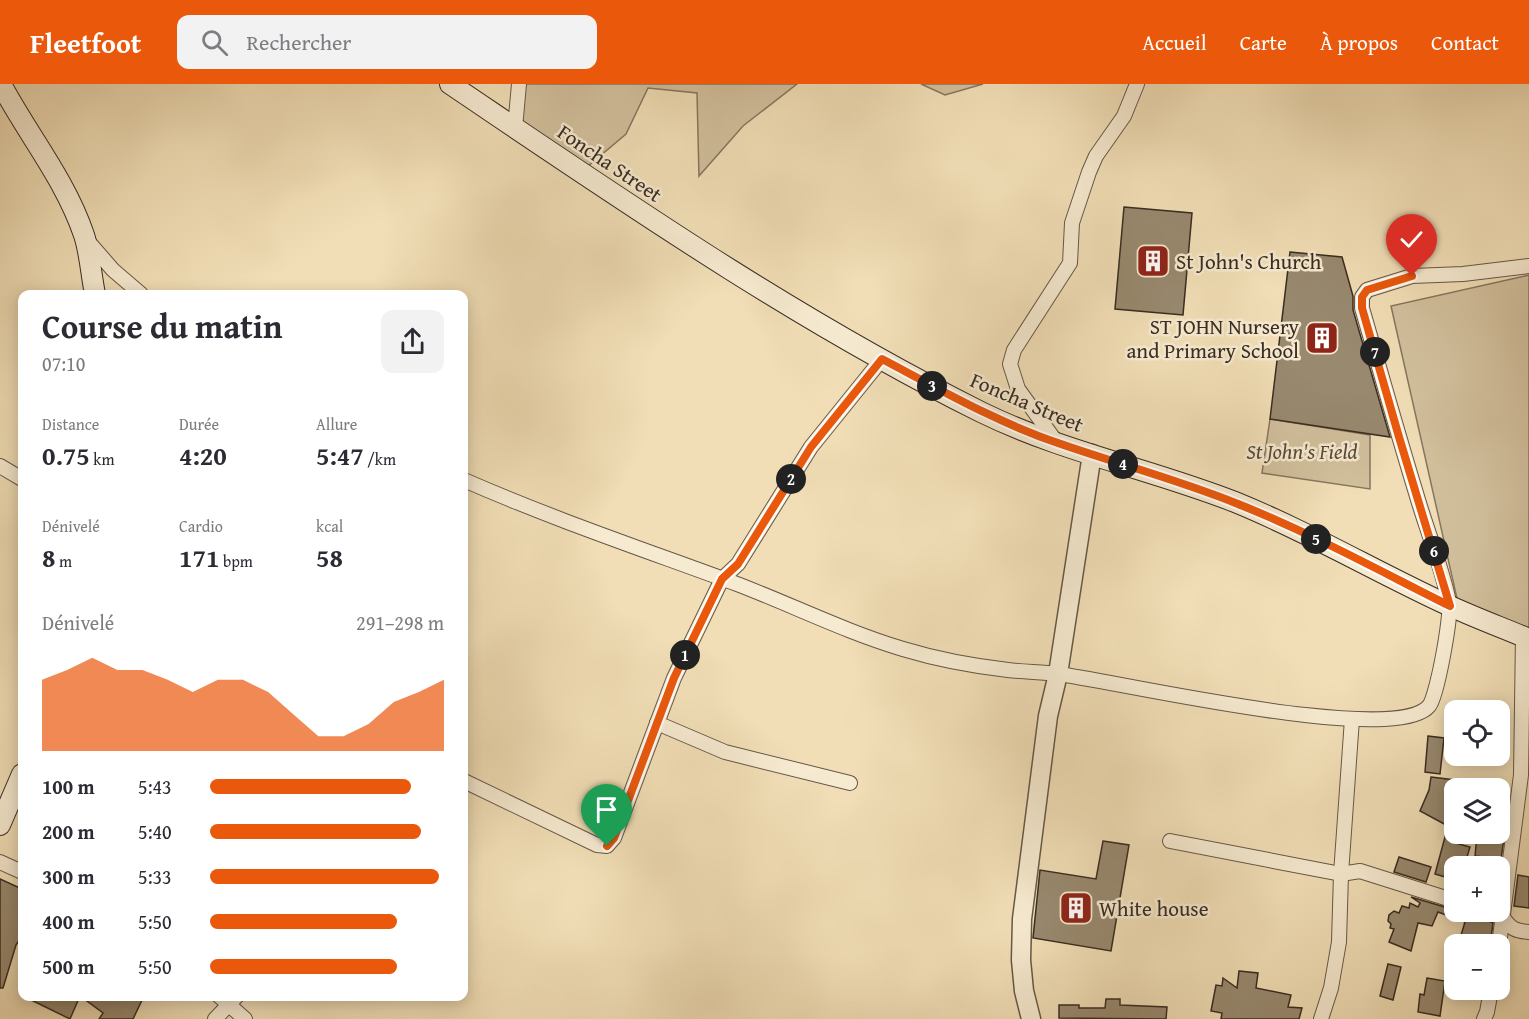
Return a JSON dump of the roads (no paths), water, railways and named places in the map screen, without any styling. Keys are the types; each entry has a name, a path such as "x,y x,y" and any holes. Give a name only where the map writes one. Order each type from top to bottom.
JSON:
{"main road":[{"name":"Foncha Street","path":"450,84 702,252 776,298 882,359 983,413 1057,443 1199,488 1240,504 1450,606 1526,638"},
{"path":"2,88 57,174 72,203 85,237 94,290"},
{"path":"0,824 18,783"}],"street":[{"path":"515,128 519,84"},
{"path":"1057,443 1018,389 1010,364 1014,350 1070,263 1072,223 1089,172 1096,156 1124,116 1137,84"},
{"path":"85,237 114,270 136,290"},
{"path":"468,482 521,506 722,579 905,650 1008,670 1058,674 1280,713 1352,719 1392,718 1417,713 1428,708 1435,694 1450,606 1362,308 1362,297 1367,290 1412,276 1463,274 1529,266"},
{"path":"468,783 597,845 607,846 614,838 674,678 722,579 738,564 811,447 882,359"},
{"path":"1030,1019 1024,991 1022,919 1048,716 1058,674 1092,454"},
{"path":"0,466 18,477"},
{"path":"1510,862 1521,775 1526,638"},
{"path":"1321,1019 1340,942 1341,874 1352,719"},
{"path":"657,723 725,752 850,783"},
{"path":"1170,841 1341,874 1360,871 1444,898"},
{"path":"0,862 18,870"},
{"path":"1506,922 1516,931 1529,932"},
{"path":"1484,1019 1489,1000"},
{"path":"215,1019 227,1001"},
{"path":"230,1001 245,1019"}],"place":[{"name":"St John's Church","path":"1153,261"},
{"name":"ST JOHN Nursery and Primary School","path":"1322,338"},
{"name":"White house","path":"1076,908"}],"park label":[{"name":"St John's Field","path":"1302,451"}]}
